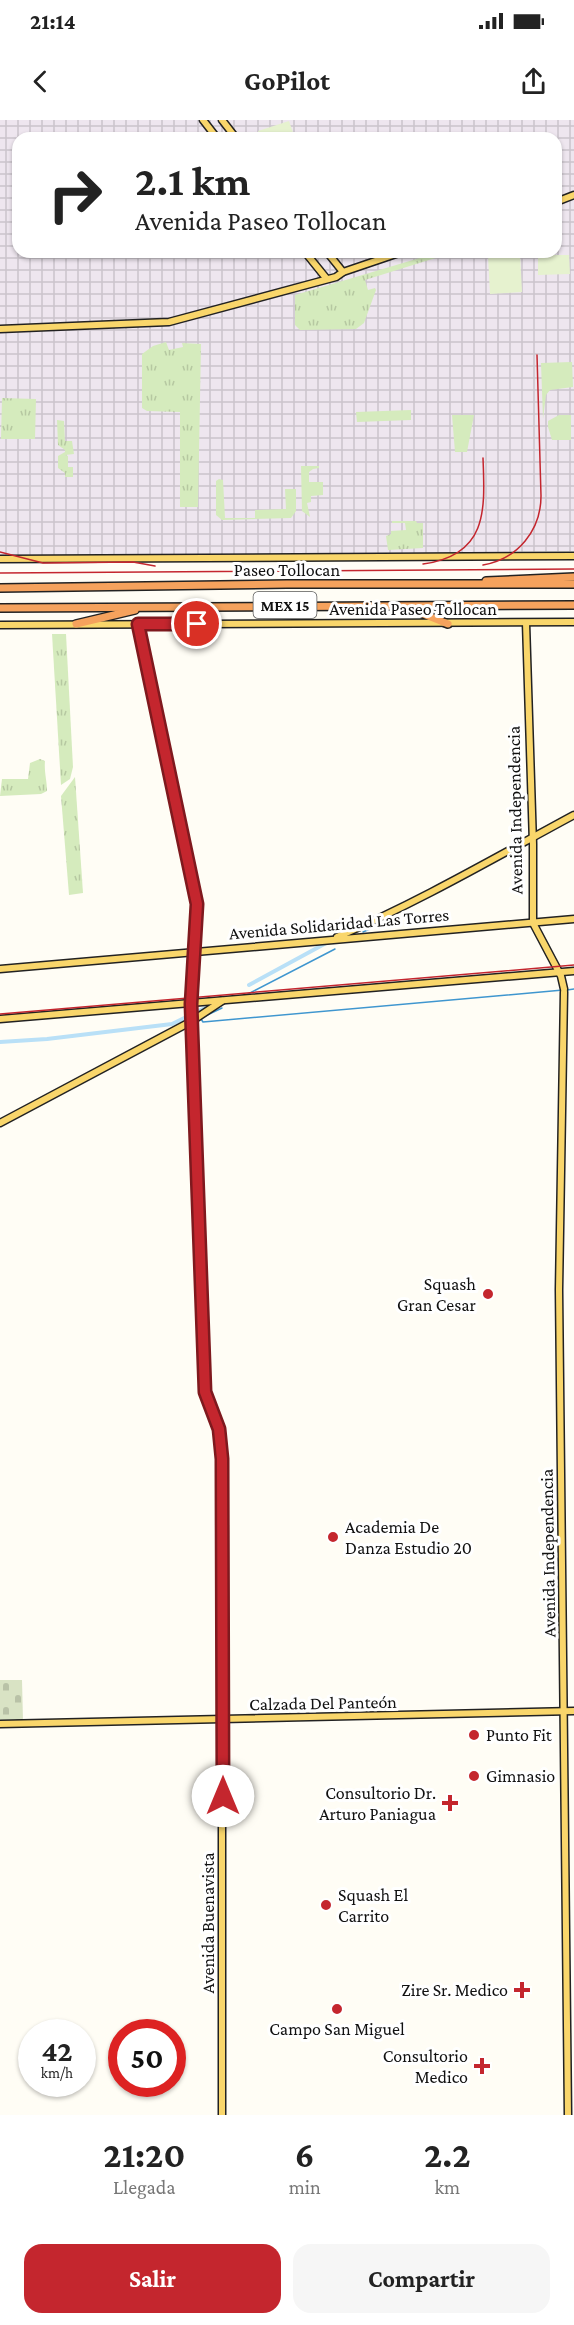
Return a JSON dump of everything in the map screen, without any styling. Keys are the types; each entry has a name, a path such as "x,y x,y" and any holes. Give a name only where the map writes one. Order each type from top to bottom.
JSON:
{"highway":[{"path":"444,585 536,577 574,577"},
{"name":"Paseo Tollocan","path":"0,588 287,584 574,584"},
{"name":"Paseo Tollocan","path":"0,608 573,605"},
{"path":"400,606 419,611 432,619 448,624"},
{"path":"76,624 156,607"}],"main road":[{"path":"203,120 212,132"},
{"path":"222,120 231,132"},
{"path":"310,258 326,278"},
{"path":"332,258 343,272"},
{"path":"0,329 169,322 336,277 343,272 384,258"},
{"path":"0,559 574,556"},
{"name":"Avenida Paseo Tollocan","path":"0,625 574,622"},
{"name":"Avenida Independencia","path":"526,623 532,923 562,979 564,990 560,1290 568,2115"},
{"name":"Avenida Buenavista","path":"138,624 196,896 191,1004 205,1392 222,1442 222,2115"},
{"path":"331,939 373,922 532,841 574,815"},
{"name":"Avenida Solidaridad Las Torres","path":"0,969 574,919"},
{"path":"0,1019 574,971"},
{"path":"0,1121 225,999"},
{"path":"0,1121 192,1017"},
{"name":"Calzada Del Panteón","path":"0,1724 574,1712"}],"shaded area":[{"path":"0,120 574,120 574,551 0,557"}],"green space":[{"path":"289,121 293,132 258,132"},
{"path":"562,255 569,255 570,274 538,275 538,258 562,258"},
{"path":"420,258 435,258 365,280 368,290 375,288 376,290 364,323 356,329 300,330 295,325 295,295"},
{"path":"488,258 520,258 522,292 490,294"},
{"path":"166,342 169,350 183,347 182,343 201,344 198,507 180,507 180,412 147,411 142,408 142,354 153,346"},
{"path":"572,362 573,387 550,390 546,395 543,419 541,363"},
{"path":"2,398 36,399 35,439 1,439"},
{"path":"411,410 411,420 357,422 356,412"},
{"path":"452,415 474,415 467,452 455,452"},
{"path":"559,415 571,415 571,440 552,440 548,421"},
{"path":"57,420 64,421 65,441 72,441 74,454 65,455 68,456 68,467 73,467 73,477 65,477 65,473 58,468 58,456 65,450 58,445"},
{"path":"301,466 319,466 309,472 309,482 323,482 323,495 311,496 311,502 307,503 310,517 302,511"},
{"path":"223,480 225,518 255,518 255,510 286,509 285,489 296,489 296,511 291,518 222,520 216,515 216,481"},
{"path":"392,521 423,523 423,548 388,550 386,536 391,534 391,531 406,530 405,523 392,523"},
{"path":"52,634 66,634 73,767 70,779 61,785"},
{"path":"40,759 45,761 47,791 41,794 0,796 2,779 28,779 30,763"},
{"path":"75,777 83,893 69,895 61,796"},
{"path":"0,1680 22,1680 23,1721 0,1721"}],"waterway":[{"path":"363,932 390,920"},
{"path":"249,985 328,942"},
{"path":"246,995 335,949"},
{"path":"567,990 574,989"},
{"path":"201,1019 203,1022 563,990"},
{"path":"0,1042 47,1039 172,1024 205,1008"},
{"path":"201,1018 222,1008"}],"railway":[{"path":"483,565 496,562 517,549 532,531 537,520 541,496 537,355"},
{"path":"423,564 444,559 460,551 471,540 482,512 483,458"},
{"path":"0,552 43,563 133,562 155,566"},
{"path":"0,573 574,569"},
{"path":"0,1014 574,965"}],"place":[{"name":"Squash Gran Cesar","path":"488,1294"},
{"name":"Academia De Danza Estudio 20","path":"333,1537"},
{"name":"Punto Fit","path":"474,1735"},
{"name":"Gimnasio","path":"474,1776"},
{"name":"Consultorio Dr. Arturo Paniagua","path":"450,1803"},
{"name":"Squash El Carrito","path":"326,1905"},
{"name":"Zire Sr. Medico","path":"522,1990"},
{"name":"Campo San Miguel","path":"337,2009"},
{"name":"Consultorio Medico","path":"482,2066"}],"route":[{"path":"197,624 138,624 197,904 191,1004 205,1392 222,1442 223,1796"}]}
